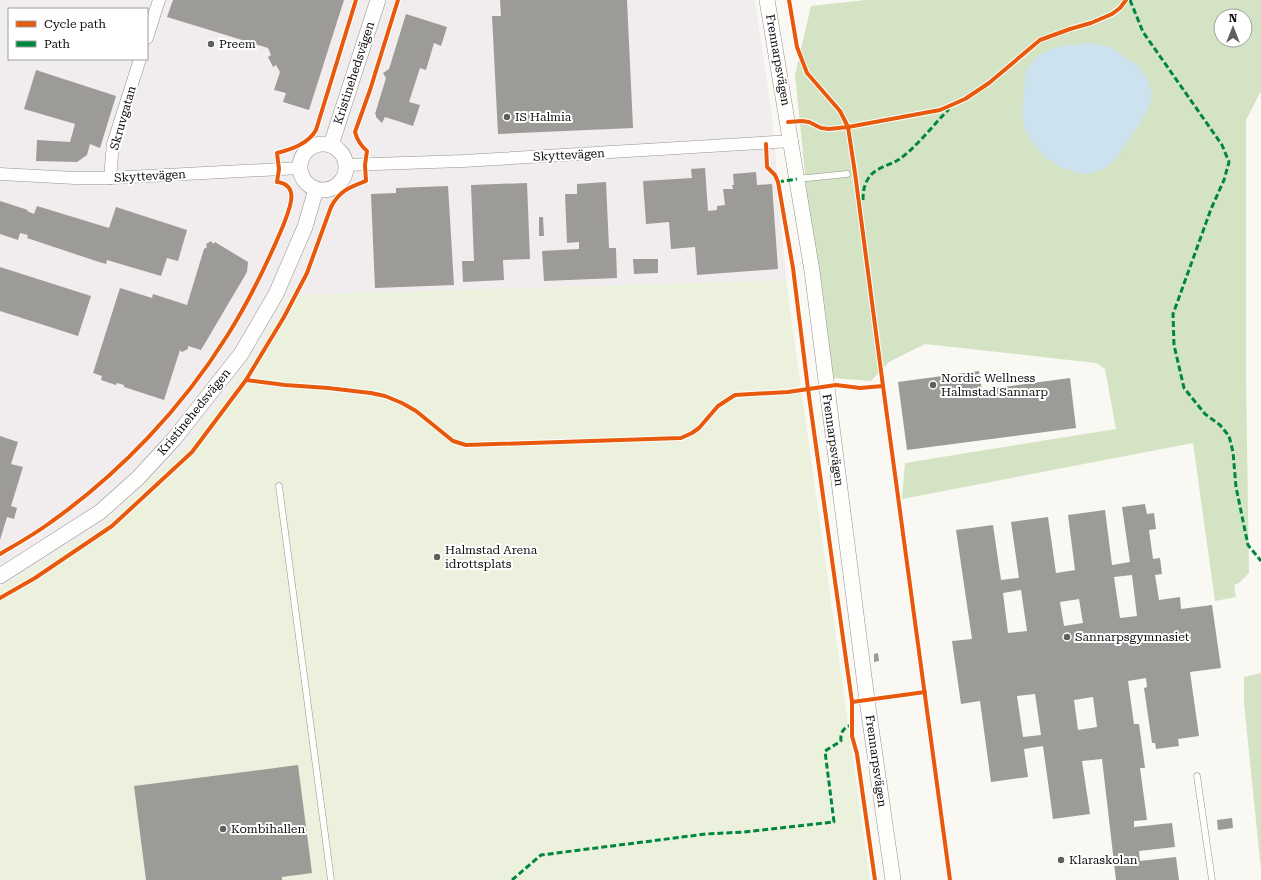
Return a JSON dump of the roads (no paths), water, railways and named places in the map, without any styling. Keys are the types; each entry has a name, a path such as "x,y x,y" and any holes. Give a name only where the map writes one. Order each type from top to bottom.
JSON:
{"street":[{"path":"148,35 159,0"},
{"name":"Kristinehedsvägen","path":"331,145 378,0"},
{"name":"Frennarpsvägen","path":"767,0 792,142 812,271 867,700 893,880"},
{"name":"Skruvgatan","path":"110,178 113,144 140,60"},
{"name":"Skyttevägen","path":"346,166 463,161 792,142"},
{"path":"322,144 331,145 341,153 346,166 344,175 338,184 326,189 316,189 305,181 301,175 300,168 302,156 310,147 322,144"},
{"name":"Skyttevägen","path":"0,174 75,178 110,178 300,168"},
{"name":"Kristinehedsvägen","path":"0,576 100,512 138,478 174,439 241,354 276,294 305,227 316,189"}],"lane":[{"path":"797,179 847,174"},
{"path":"279,486 331,880"},
{"path":"1197,776 1212,880"}],"water":[{"path":"1092,43 1112,48 1137,65 1147,78 1152,94 1148,108 1139,125 1116,158 1104,169 1087,174 1077,173 1061,167 1047,159 1026,133 1022,114 1026,70 1036,58 1048,50 1062,46"}],"place":[{"name":"Preem","path":"211,44"},
{"name":"IS Halmia","path":"507,117"},
{"name":"Nordic Wellness Halmstad Sannarp","path":"933,385"},
{"name":"Halmstad Arena idrottsplats","path":"437,557"},
{"name":"Sannarpsgymnasiet","path":"1067,637"},
{"name":"Kombihallen","path":"223,829"},
{"name":"Klaraskolan","path":"1061,860"}]}
